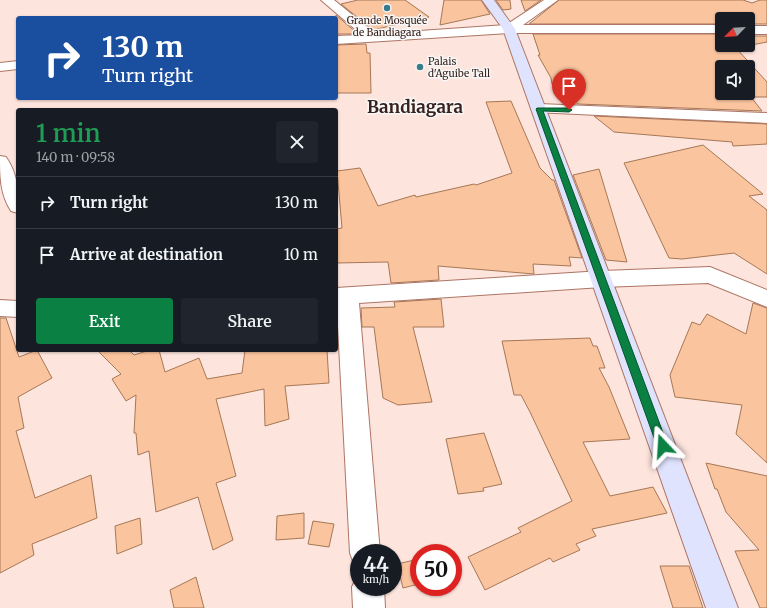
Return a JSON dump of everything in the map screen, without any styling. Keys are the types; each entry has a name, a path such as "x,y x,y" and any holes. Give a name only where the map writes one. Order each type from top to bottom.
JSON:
{"main road":[{"path":"488,0 510,29 722,608"}],"street":[{"path":"328,0 374,38"},
{"path":"510,29 552,0"},
{"path":"338,40 510,29 715,29"},
{"path":"755,30 767,30"},
{"path":"0,67 16,66"},
{"path":"539,109 767,118"},
{"path":"0,161 16,202"},
{"path":"364,544 341,296 602,279 710,275 767,299"},
{"path":"0,308 16,308"},
{"path":"368,596 369,608"}],"building":[{"path":"358,0 405,0 429,17 373,30 341,4"},
{"path":"444,0 481,0 490,14 440,25"},
{"path":"496,0 510,0 511,9 503,10"},
{"path":"521,0 541,0 525,11"},
{"path":"559,0 743,0 752,3 760,0 767,0 767,24 755,24 755,12 715,12 715,24 529,24"},
{"path":"338,17 358,34 338,34"},
{"path":"533,34 715,34 715,52 740,52 747,60 715,60 715,100 753,100 762,111 578,104 552,84 551,78 538,55 540,55"},
{"path":"755,36 767,36 767,42 755,44"},
{"path":"366,44 367,53 370,53 371,93 338,93 338,45"},
{"path":"755,69 767,82 767,97 755,97"},
{"path":"511,101 540,168 552,180 554,180 582,258 569,257 571,266 533,264 534,274 438,266 439,280 391,283 388,262 338,263 338,229 342,228 338,171 360,168 378,206 415,195 416,197 474,184 476,185 512,173 486,102"},
{"path":"594,116 767,124 767,144 733,146 732,142 614,132"},
{"path":"703,145 763,194 749,196 767,210 767,274 734,253 682,259 669,258 624,163"},
{"path":"599,169 627,262 606,260 573,175"},
{"path":"441,299 444,327 413,327 432,402 398,405 383,398 374,327 362,327 361,308 395,307 394,302"},
{"path":"753,303 767,308 767,463 736,434 742,405 675,397 670,375 692,322 700,325 707,314 746,334"},
{"path":"0,318 6,318 16,352 19,357 32,352 38,352 52,378 18,397 24,428 16,431 35,498 91,475 97,518 32,544 34,555 0,573"},
{"path":"590,338 593,346 597,346 605,368 599,368 609,387 630,439 583,442 610,496 653,487 667,513 592,529 596,536 576,544 580,550 553,562 550,558 485,590 468,557 521,532 518,528 572,501 521,395 514,395 502,341"},
{"path":"99,352 131,352 134,355 144,352 160,352 165,372 199,358 207,379 242,373 245,352 327,352 329,383 285,386 289,419 265,426 264,389 216,399 236,476 216,483 233,540 213,550 198,497 156,512 149,451 138,455 136,433 134,433 136,395 126,401 112,379 121,374"},
{"path":"484,433 502,484 483,488 484,491 458,494 446,439"},
{"path":"706,463 767,476 767,608 760,608 735,551 759,550 726,512 717,489 715,489"},
{"path":"304,513 304,538 276,540 277,516"},
{"path":"140,518 142,544 117,554 115,526"},
{"path":"313,521 334,524 329,547 308,544"},
{"path":"410,561 410,586 403,588 402,584 402,563"},
{"path":"660,566 689,566 703,608 673,608"},
{"path":"196,577 204,608 174,608 170,590"}],"place":[{"name":"Grande Mosquée de Bandiagara","path":"387,8"},
{"name":"Palais d'Aguibe Tall","path":"420,67"}],"district":[{"name":"Bandiagara","path":"415,107"}],"route":[{"path":"569,110 539,109 663,446"}]}
